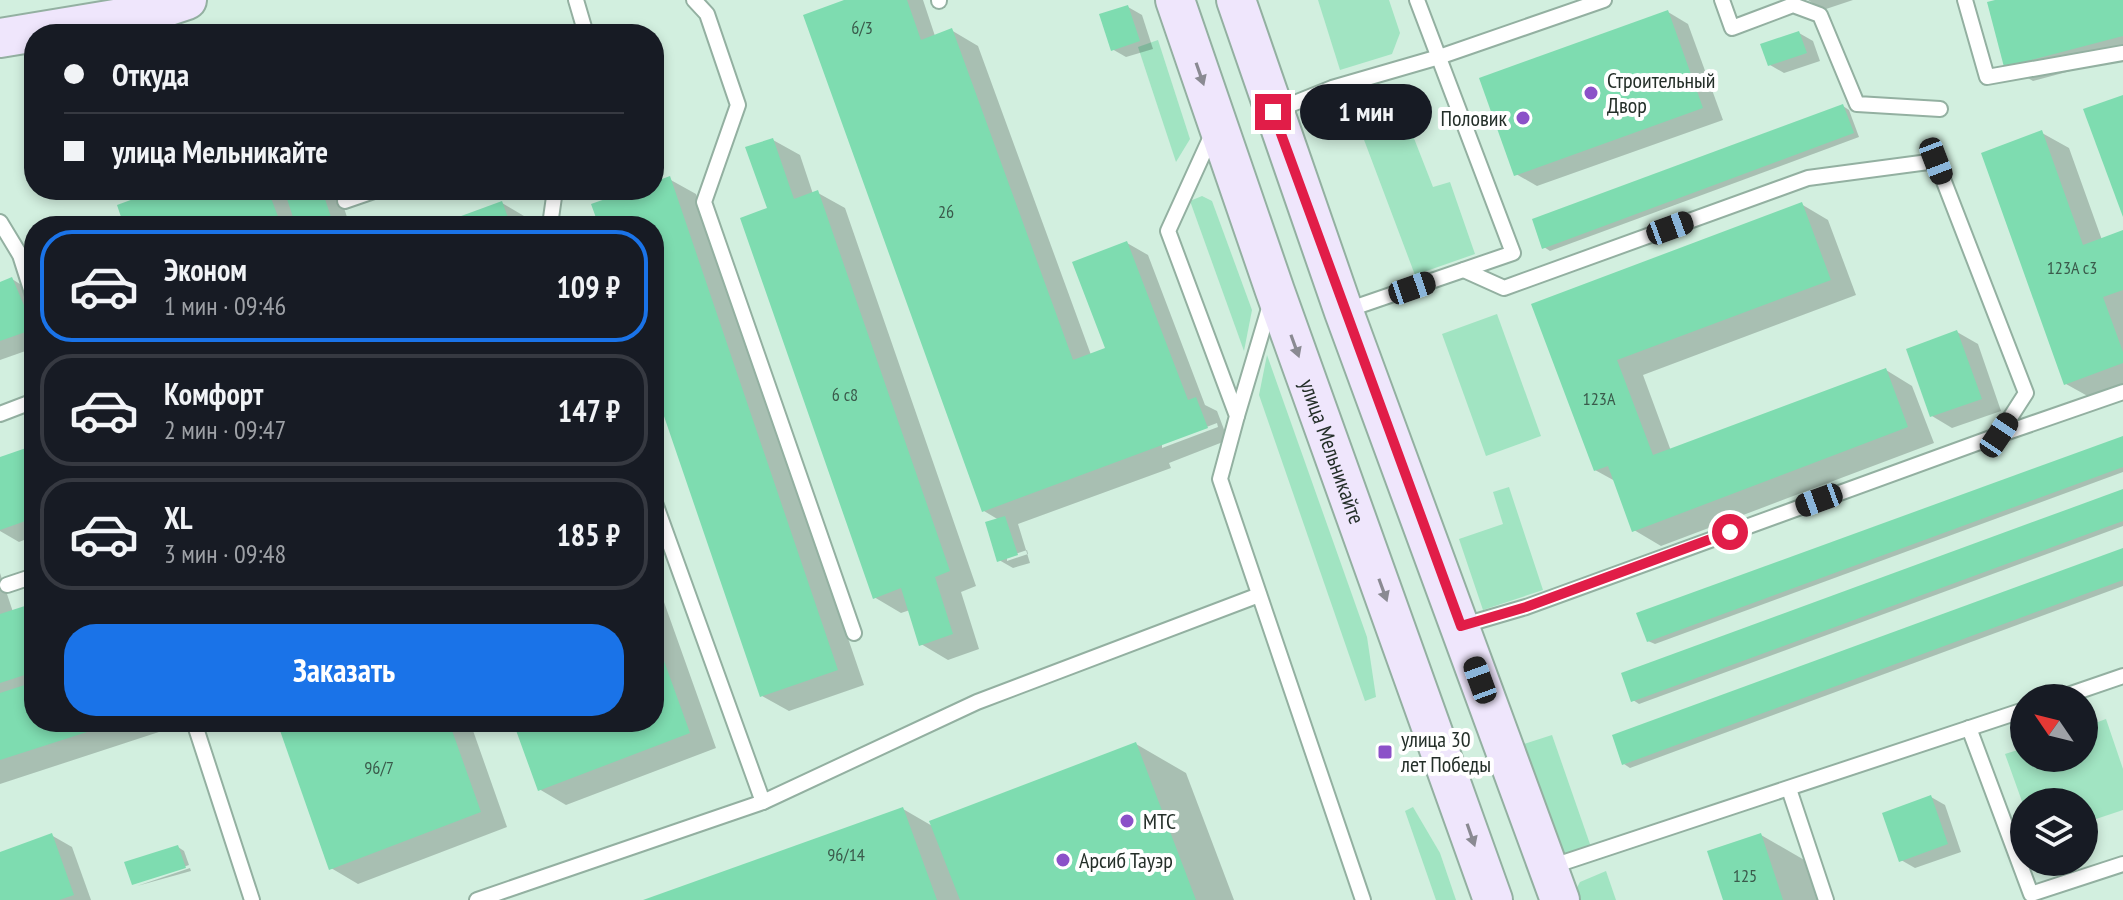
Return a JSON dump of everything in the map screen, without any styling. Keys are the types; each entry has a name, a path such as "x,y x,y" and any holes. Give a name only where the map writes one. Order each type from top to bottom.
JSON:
{"main road":[{"path":"0,28 87,0"},
{"path":"85,24 145,14 187,0"},
{"name":"улица Мельникайте","path":"1175,0 1275,291 1493,900"},
{"path":"1236,0 1344,312 1554,884"},
{"path":"0,38 24,34"}],"lane":[{"path":"576,0 583,24"},
{"path":"694,0 707,14 738,105 704,202 854,633"},
{"path":"1344,312 1513,253 1417,0"},
{"path":"1273,112 1332,88 1439,57 1604,0"},
{"path":"1722,0 1732,28 1793,5 1820,15 1857,104 1940,109"},
{"path":"1965,0 1987,77 2123,53"},
{"path":"1217,122 1168,231 1237,416"},
{"path":"1464,270 1504,288 1808,178 1936,161 2026,393 1999,435"},
{"path":"0,222 24,268"},
{"path":"1275,291 1220,479 1363,900"},
{"path":"1461,626 1526,607 2123,392"},
{"path":"0,414 24,405"},
{"path":"664,528 763,802"},
{"path":"7,585 24,579"},
{"path":"477,900 763,802 977,702 1259,595"},
{"path":"2098,685 2123,676"},
{"path":"1554,884 1789,789 2010,715"},
{"path":"1969,728 2031,894 2123,864"},
{"path":"197,732 252,900"},
{"path":"1789,789 1826,900"}],"green space":[{"path":"1318,0 1389,0 1400,33 1392,54 1340,70"},
{"path":"1158,40 1190,139 1176,162 1138,47"},
{"path":"1375,97 1401,105 1433,187 1450,182 1475,254 1415,275 1349,100"},
{"path":"1202,196 1212,201 1252,310 1244,351 1190,201"},
{"path":"1497,314 1541,436 1486,456 1442,334"},
{"path":"1267,355 1367,637 1376,697 1365,701 1259,395"},
{"path":"1509,487 1543,590 1483,610 1459,539 1503,524 1493,492"},
{"path":"2106,719 2123,769 2123,810 2098,818 2098,788 2017,788 2011,772 2098,772 2098,722"},
{"path":"1552,735 1591,847 1563,857 1524,744"},
{"path":"1413,807 1440,853 1456,900 1436,900 1405,811"},
{"path":"1606,871 1616,900 1577,900 1574,893 1580,882"}],"building":[{"path":"844,0 907,0 921,40 952,28 1073,360 1105,348 1072,262 1127,241 1188,400 1196,397 1208,428 982,512 803,15"},
{"path":"2123,0 2123,36 2004,67 1987,2"},
{"path":"1128,5 1140,41 1111,51 1099,14"},
{"name":"Строительный Двор","path":"1668,10 1703,108 1514,176 1479,78"},
{"path":"1799,31 1807,53 1768,66 1760,44"},
{"path":"2123,95 2123,217 2083,109"},
{"path":"1843,104 1854,133 1542,249 1532,219"},
{"path":"2042,130 2083,245 2123,230 2123,290 2103,297 2123,352 2123,363 2064,385 1981,153"},
{"path":"773,138 794,199 818,190 950,571 935,577 953,634 919,646 901,588 873,599 740,218 767,208 745,147"},
{"path":"670,176 838,670 760,697 664,416 664,216 595,216 591,204 602,200 664,200 664,178"},
{"path":"131,200 272,200 278,216 121,216 117,205"},
{"path":"287,200 325,200 331,216 293,216"},
{"path":"502,201 507,216 461,216"},
{"path":"1802,202 1831,280 1617,360 1653,455 1886,368 1908,427 1632,532 1608,466 1594,471 1531,304"},
{"path":"12,277 24,305 24,333 0,341 0,282"},
{"path":"1957,330 1982,399 1930,417 1906,349"},
{"path":"2123,436 2123,467 1647,642 1636,613"},
{"path":"24,449 24,522 0,530 0,457"},
{"path":"2123,489 2123,521 1631,702 1621,673"},
{"path":"1005,516 1018,555 997,562 985,522"},
{"path":"2123,548 2123,580 1622,765 1612,735"},
{"path":"24,606 24,675 0,683 0,614"},
{"path":"664,661 690,733 538,791 517,732 664,732"},
{"path":"24,685 24,732 87,732 0,760 0,693"},
{"path":"281,732 453,732 481,812 329,870"},
{"name":"Арсиб Тауэр","path":"1136,742 1196,900 960,900 929,821"},
{"path":"1931,795 1948,844 1899,862 1882,813"},
{"path":"903,807 937,900 643,900"},
{"path":"52,833 74,895 59,900 0,900 0,852"},
{"path":"1761,833 1783,900 1723,900 1707,851"},
{"path":"178,845 186,868 132,885 124,862"}],"place":[{"name":"Строительный Двор","path":"1591,93"},
{"name":"Половик","path":"1523,118"},
{"name":"улица 30 лет Победы","path":"1385,752"},
{"name":"МТС","path":"1127,821"},
{"name":"Арсиб Тауэр","path":"1063,860"}],"route":[{"path":"1273,112 1461,626 1526,607 1730,532"}]}
